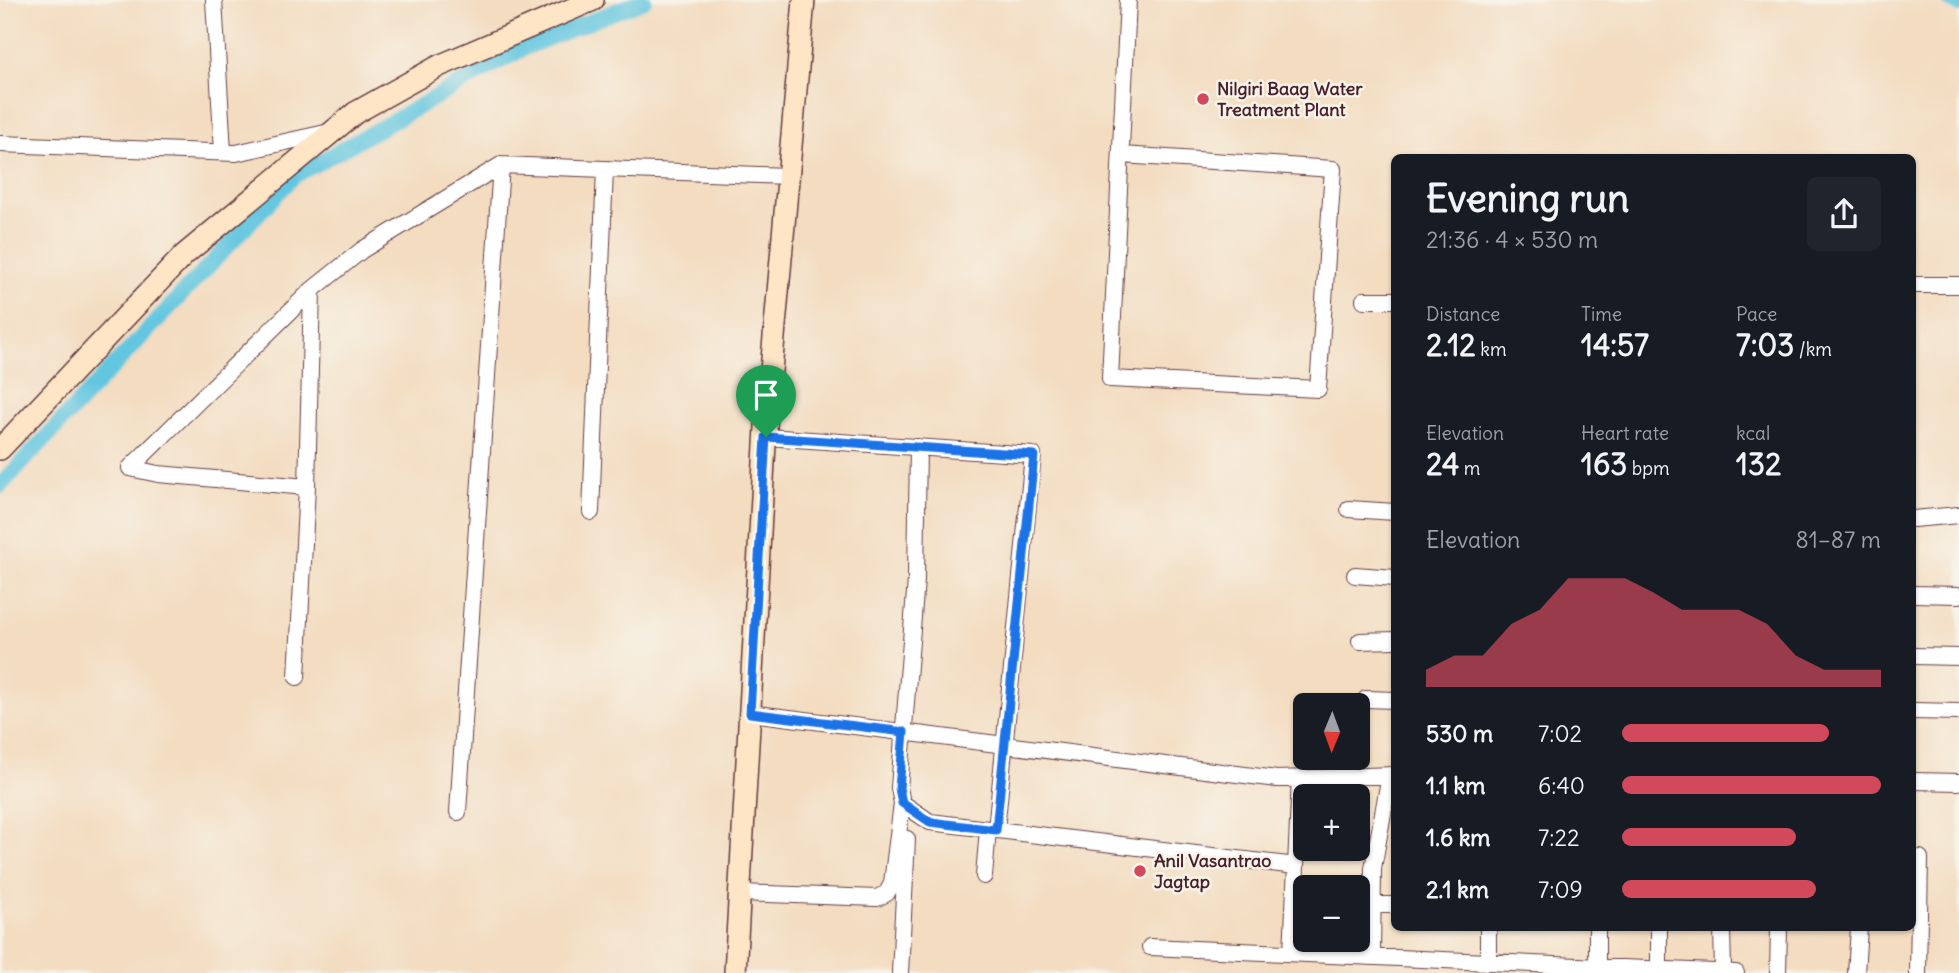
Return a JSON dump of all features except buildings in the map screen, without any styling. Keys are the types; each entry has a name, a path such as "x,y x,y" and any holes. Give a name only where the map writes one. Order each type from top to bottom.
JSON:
{"street":[{"path":"214,0 223,152"},
{"path":"0,449 184,255 355,113 439,66 593,0"},
{"path":"735,973 766,437 804,0"},
{"path":"1122,155 1333,169 1318,389 1111,379 1128,0"},
{"path":"0,144 223,152 258,150 332,132"},
{"path":"307,487 158,474 130,468 312,290 362,250 501,165 787,176"},
{"path":"458,812 501,165"},
{"path":"590,512 605,170"},
{"path":"1916,285 1959,285"},
{"path":"297,677 307,487 312,290"},
{"path":"1364,300 1391,300"},
{"path":"766,437 1034,455 1004,745 984,876"},
{"path":"900,973 906,806 899,788 916,580 918,447"},
{"path":"1349,509 1391,512"},
{"path":"1916,519 1959,515"},
{"path":"1355,576 1391,578"},
{"path":"1916,594 1959,595"},
{"path":"1360,641 1391,640"},
{"path":"1916,656 1959,657"},
{"path":"1370,699 1391,700"},
{"path":"1916,711 1959,712"},
{"path":"750,713 1277,779 1391,775"},
{"path":"1292,953 1300,778"},
{"path":"1916,780 1959,782"},
{"path":"1381,962 1370,905 1387,838 1391,788"},
{"path":"740,893 877,898 887,893 892,883 906,806"},
{"path":"906,806 930,822 1296,866"},
{"path":"1917,973 1920,858"},
{"path":"1370,905 1391,905"},
{"path":"1489,931 1496,965"},
{"path":"1597,931 1597,966"},
{"path":"1659,931 1659,969"},
{"path":"1150,947 1336,955 1381,962 1448,966 1496,965 1566,969 1597,966 1729,972 1722,931"},
{"path":"1778,973 1779,931"},
{"path":"1856,973 1859,931"},
{"path":"1336,955 1336,973"}],"waterway":[{"path":"0,486 294,176 526,47 644,0"},
{"path":"1949,0 1959,5"}],"place":[{"name":"Nilgiri Baag Water Treatment Plant","path":"1203,99"},
{"name":"Anil Vasantrao Jagtap","path":"1140,871"}],"route":[{"path":"766,437 1034,455 996,830 930,822 902,803 899,788 904,732 750,713 766,437"}]}
